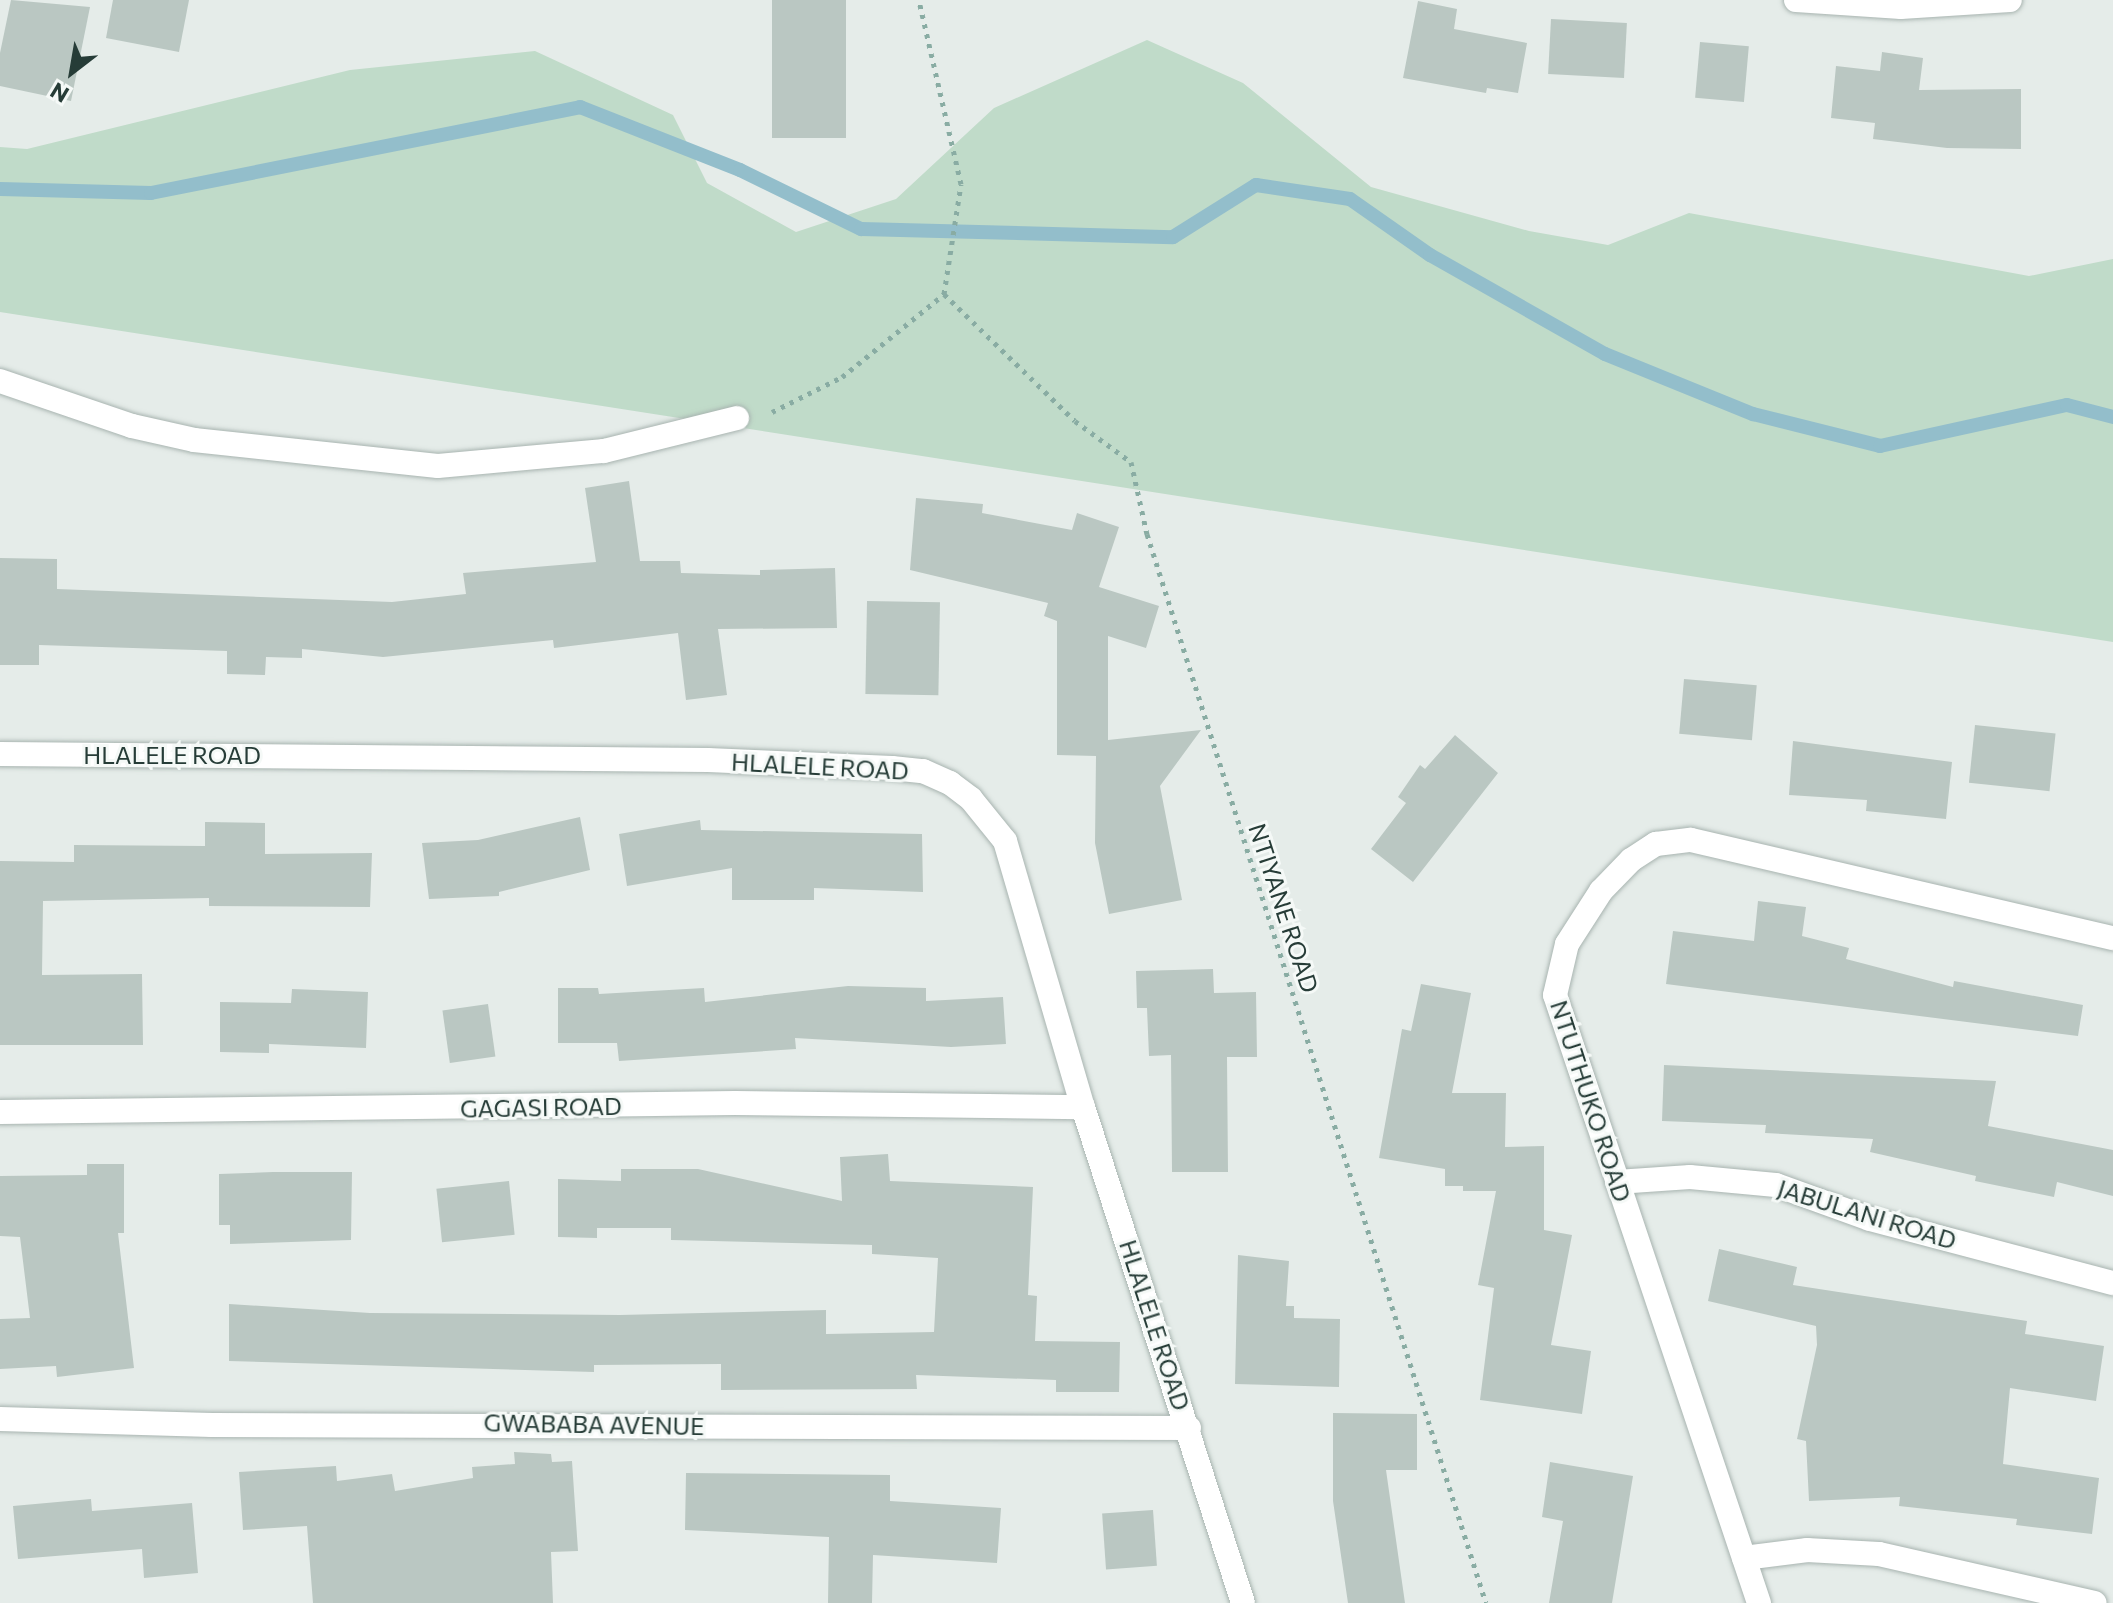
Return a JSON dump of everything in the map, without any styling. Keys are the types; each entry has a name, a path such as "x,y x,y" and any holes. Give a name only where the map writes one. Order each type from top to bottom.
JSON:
{"street":[{"path":"1796,0 1901,7 2010,0"},
{"path":"0,381 132,426 194,440 438,466 604,451 737,418"},
{"name":"HLALELE ROAD","path":"0,754 708,760 933,774 971,799 1005,841 1083,1107 1243,1603"},
{"name":"NTUTHUKO ROAD","path":"1759,1603 1555,995 1556,974 1567,944 1601,891 1631,860 1656,844 1691,840 2113,938"},
{"name":"GAGASI ROAD","path":"0,1112 735,1103 1083,1107"},
{"name":"JABULANI ROAD","path":"1617,1182 1690,1177 1776,1185 1870,1219 2113,1283"},
{"name":"GWABABA AVENUE","path":"0,1419 212,1425 1189,1428"},
{"path":"1744,1558 1807,1550 1879,1554 2095,1603"}],"path":[{"path":"763,416 842,377 944,294 961,184 919,0"},
{"name":"NTIYANE ROAD","path":"944,294 1075,421 1131,462 1147,534 1486,1603"}],"green space":[{"path":"1147,40 1243,83 1371,187 1529,231 1608,245 1689,213 2029,276 2113,259 2113,642 0,312 0,147 27,149 350,70 535,51 673,115 707,183 796,232 896,199 994,108"}],"building":[{"path":"11,0 90,7 71,101 0,86 0,53"},
{"path":"113,0 189,0 179,52 106,38"},
{"path":"772,0 846,0 846,138 772,138"},
{"path":"1418,1 1457,9 1454,29 1527,43 1518,93 1487,88 1486,93 1403,78"},
{"path":"1551,19 1627,23 1624,78 1548,74"},
{"path":"1700,42 1749,46 1744,102 1695,98"},
{"path":"1882,52 1923,58 1919,90 2021,89 2021,149 1947,148 1873,139 1875,123 1831,118 1836,66 1880,71"},
{"path":"629,481 640,561 680,561 681,573 760,575 760,570 835,568 837,628 718,629 727,695 686,700 678,633 554,648 553,640 383,657 302,649 302,658 266,657 265,675 227,674 227,651 39,645 39,665 0,665 0,558 57,559 57,589 392,602 466,594 463,573 596,562 585,488"},
{"path":"916,498 983,504 982,513 1072,530 1077,513 1119,527 1099,587 1159,606 1146,648 1108,636 1108,740 1201,730 1160,786 1182,900 1109,914 1095,843 1096,756 1057,755 1057,621 1044,616 1048,603 910,570"},
{"path":"867,601 940,602 938,695 865,694"},
{"path":"1684,679 1757,685 1752,740 1679,734"},
{"path":"1975,725 2056,733 2049,791 1969,783"},
{"path":"1455,735 1498,773 1413,882 1371,849 1406,803 1398,797 1420,765 1425,769"},
{"path":"1793,741 1952,762 1946,819 1866,811 1867,800 1789,795"},
{"path":"580,817 590,870 499,892 499,896 429,899 422,843 478,840"},
{"path":"700,820 701,830 922,834 923,892 814,888 814,900 732,900 732,868 627,886 619,834"},
{"path":"205,822 265,823 265,854 372,853 370,907 209,906 209,898 43,901 42,975 142,974 143,1045 0,1045 0,861 74,862 74,845 205,846"},
{"path":"1758,901 1806,907 1802,936 1849,948 1846,959 1953,987 1954,981 2083,1005 2078,1036 1666,984 1673,931 1754,941"},
{"path":"1213,969 1214,993 1256,992 1257,1057 1227,1057 1228,1172 1172,1172 1171,1055 1149,1056 1147,1008 1137,1008 1136,971"},
{"path":"1421,984 1471,993 1452,1093 1506,1093 1505,1147 1544,1146 1544,1230 1572,1235 1551,1345 1591,1351 1582,1414 1480,1400 1494,1288 1478,1285 1496,1191 1463,1191 1463,1186 1445,1186 1445,1169 1379,1158 1402,1029 1411,1031"},
{"path":"848,986 926,988 926,1001 1003,997 1006,1044 951,1047 795,1038 796,1049 619,1061 617,1043 558,1043 558,988 598,988 599,994 704,988 705,1002"},
{"path":"292,989 368,992 366,1048 269,1044 269,1053 220,1052 220,1002 291,1003"},
{"path":"488,1004 495,1056 450,1063 442,1010"},
{"path":"1664,1065 1996,1081 1988,1126 2113,1150 2113,1196 2057,1182 2054,1197 1975,1181 1976,1176 1870,1152 1873,1139 1765,1133 1766,1125 1662,1121"},
{"path":"888,1154 890,1181 1033,1187 1028,1295 1037,1296 1035,1341 1120,1342 1119,1392 1056,1392 1056,1380 916,1375 917,1389 721,1390 721,1364 594,1365 594,1372 229,1361 229,1304 370,1313 620,1315 826,1310 826,1334 934,1332 938,1258 872,1254 872,1245 671,1240 671,1228 597,1228 597,1238 558,1237 558,1179 621,1181 621,1169 698,1169 842,1201 840,1157"},
{"path":"87,1164 124,1164 124,1233 118,1233 134,1368 57,1377 56,1366 0,1369 0,1319 30,1318 20,1237 0,1236 0,1176 87,1175"},
{"path":"352,1172 351,1240 230,1244 230,1225 219,1225 219,1174"},
{"path":"509,1181 515,1235 442,1242 436,1189"},
{"path":"1719,1249 1797,1267 1793,1285 2027,1321 2025,1334 2104,1346 2096,1401 2010,1388 2003,1464 2099,1478 2092,1534 2016,1525 2017,1519 1899,1506 1900,1497 1809,1501 1806,1441 1797,1439 1817,1345 1816,1326 1708,1301"},
{"path":"1238,1255 1289,1261 1286,1306 1294,1306 1294,1318 1340,1319 1339,1387 1235,1384"},
{"path":"1333,1413 1417,1414 1417,1470 1386,1470 1405,1603 1348,1603 1333,1501"},
{"path":"514,1452 551,1454 552,1462 572,1461 578,1551 551,1552 553,1603 313,1603 307,1526 243,1530 239,1472 336,1466 337,1481 392,1474 395,1491 473,1478 472,1467 515,1464"},
{"path":"1550,1462 1633,1476 1612,1603 1549,1603 1563,1521 1542,1517"},
{"path":"686,1473 890,1475 890,1501 1001,1508 997,1563 873,1555 872,1603 828,1603 829,1537 685,1530"},
{"path":"91,1499 92,1511 192,1503 198,1573 144,1578 142,1549 18,1559 13,1506"},
{"path":"1153,1510 1157,1566 1106,1569 1102,1514"}],"waterway":[{"path":"0,189 151,193 580,107 740,170 861,229 1173,237 1256,185 1350,199 1430,255 1605,354 1753,414 1880,446 2067,405 2113,417"}]}
